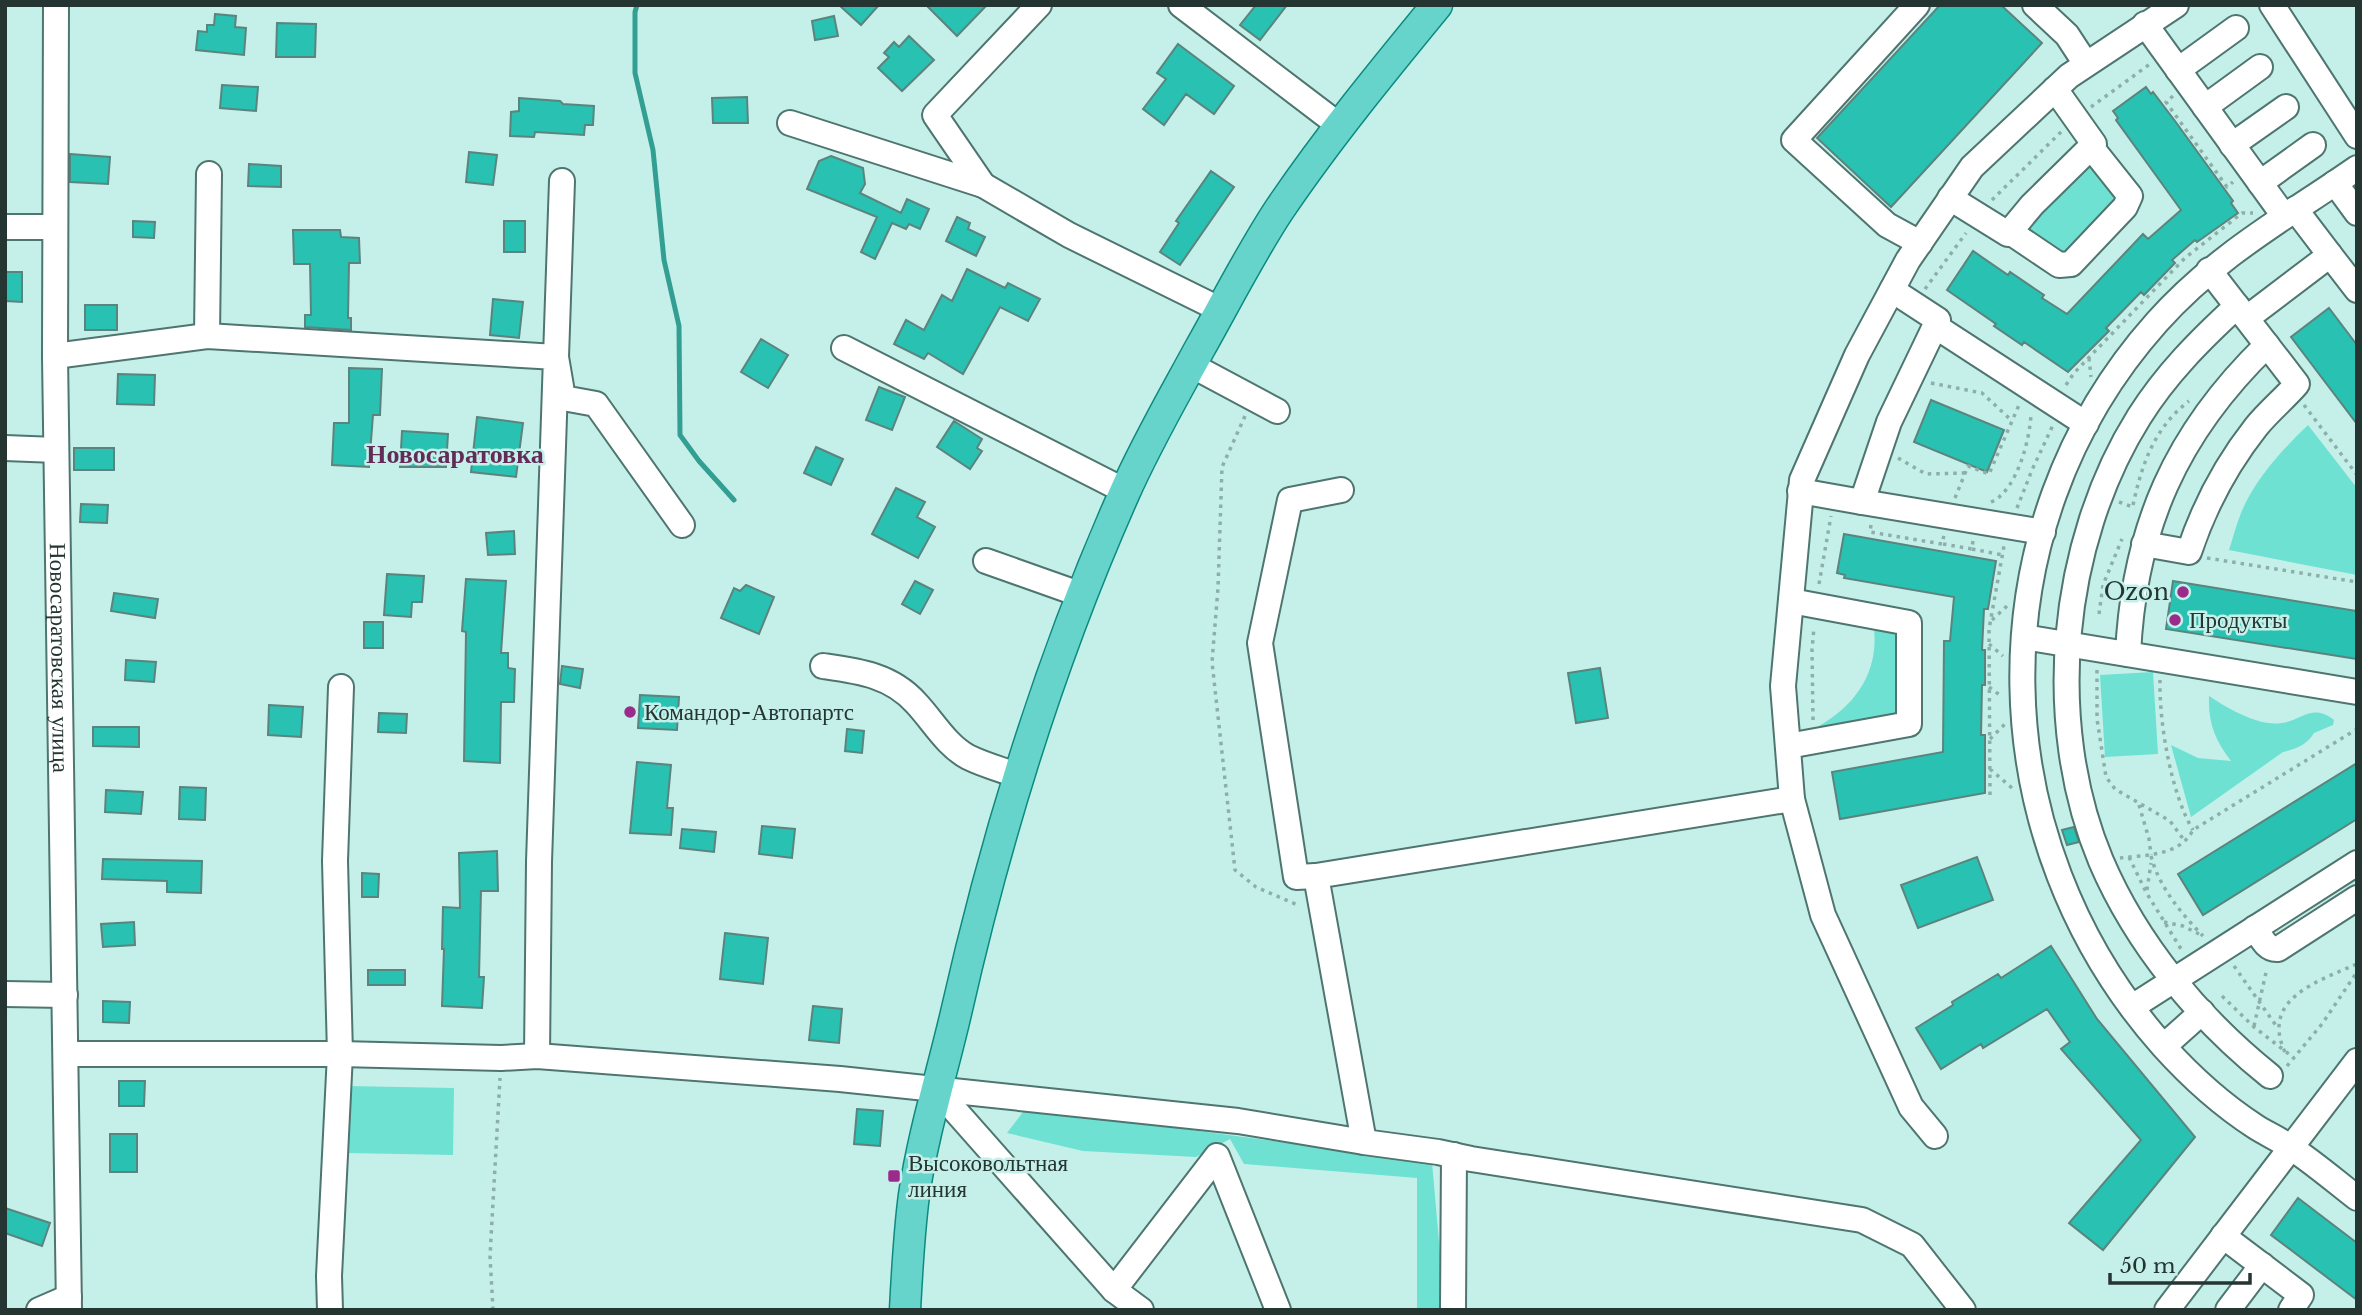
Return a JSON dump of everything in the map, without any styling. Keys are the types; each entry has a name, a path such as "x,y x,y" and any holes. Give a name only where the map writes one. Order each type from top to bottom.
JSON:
{"main road":[{"path":"905,1310 914,1195 937,1090 991,872 1019,776 1048,686 1082,595 1125,491 1221,310 1278,212 1340,126 1437,5"}],"street":[{"name":"Новосаратовская улица","path":"56,5 55,356 69,1303"},
{"path":"983,185 935,115 1039,5"},
{"path":"1181,5 1340,126"},
{"path":"1917,5 1794,140 1888,225 1920,243"},
{"path":"1935,1136 1911,1107 1823,915 1792,799 1783,686 1802,480 1857,355 1892,290 1920,243 1972,167 2069,76 2176,5"},
{"path":"2272,5 2357,136"},
{"path":"2033,14 2067,35 2086,64"},
{"path":"2145,24 2178,82 2205,107 2232,145 2250,180 2290,213 2330,255 2357,290"},
{"path":"2178,82 2236,28"},
{"path":"2205,107 2260,68"},
{"path":"2010,232 2032,205 2094,144 2055,89"},
{"path":"2232,145 2286,107"},
{"path":"790,123 983,185 1069,235 1221,310"},
{"path":"2250,180 2313,145"},
{"path":"1950,198 2008,234 2010,232 2059,265 2071,264 2125,207 2130,196 2091,147"},
{"path":"2357,168 2209,270 2181,296 2137,346 2086,424 2056,491 2043,532 2027,603 2024,637 2024,722 2036,802 2046,841 2075,915 2094,951 2132,1007 2193,1076 2256,1127 2291,1147 2357,1198"},
{"path":"208,336 209,174"},
{"path":"537,1056 540,835 562,181"},
{"path":"2335,183 2357,213"},
{"path":"5,227 55,227"},
{"path":"2276,1074 2247,1057 2202,1012 2184,974 2155,957 2116,894 2101,860 2082,799 2073,757 2068,717 2067,644 2087,538 2101,495 2138,419 2193,348 2242,312 2330,255"},
{"path":"2144,544 2189,552 2199,524 2236,454 2258,425 2298,384 2209,270"},
{"path":"1862,502 1889,422 1938,320 1892,290"},
{"path":"1935,326 2028,391 2086,424"},
{"path":"55,356 208,336 556,357"},
{"path":"2129,654 2133,594 2144,544 2170,475 2195,429 2232,381 2267,345"},
{"path":"844,348 1125,491"},
{"path":"556,357 563,398 596,404 682,525"},
{"path":"1191,365 1277,411"},
{"path":"5,448 56,450"},
{"path":"1341,490 1290,500 1260,643 1296,877 1316,876 1792,799"},
{"path":"1800,491 2043,532"},
{"path":"986,561 1082,595"},
{"path":"1788,746 1909,724 1909,623 1791,601"},
{"path":"2024,637 2357,692"},
{"path":"823,666 872,673 894,685 915,701 949,741 968,757 1019,776"},
{"path":"330,1310 329,1276 340,1054 335,861 341,687"},
{"path":"2132,1007 2184,974 2210,943 2255,928 2357,863"},
{"path":"1316,876 1364,1142"},
{"path":"2255,928 2267,947 2278,949 2357,898"},
{"path":"5,994 65,995"},
{"path":"2164,1046 2202,1012"},
{"path":"66,1054 340,1054 501,1058 537,1056 839,1079 1238,1121 1862,1220 1912,1245 1963,1310"},
{"path":"2167,1310 2357,1061"},
{"path":"937,1090 1114,1290 1141,1310"},
{"path":"1453,1310 1454,1155"},
{"path":"1114,1290 1217,1156 1278,1310"},
{"path":"2223,1236 2301,1296 2291,1310"},
{"path":"2228,1310 2262,1265"},
{"path":"38,1310 69,1303"}],"path":[{"path":"2086,111 2154,61"},
{"path":"2178,82 2166,102 2227,187 2250,180"},
{"path":"1925,382 1982,393 2011,420"},
{"path":"2292,390 2357,475"},
{"path":"1967,468 1968,466 1989,474 2011,420 2028,391"},
{"path":"1984,504 1999,498 2012,481 2024,451 2030,430 2028,391"},
{"path":"1253,398 1222,467 1218,588 1212,662 1235,870 1256,887 1309,909 1324,923"},
{"path":"1990,795 1989,629 2006,534 2032,470 2062,408"},
{"path":"1892,454 1926,474 1965,474"},
{"path":"1957,494 1967,498"},
{"path":"2101,495 2154,514"},
{"path":"2209,559 2214,546"},
{"path":"1972,549 2003,555"},
{"path":"2202,557 2357,582"},
{"path":"2089,613 2106,615"},
{"path":"2100,650 2095,678 2097,719 2106,777 2115,789 2170,821 2185,840"},
{"path":"2161,660 2160,688 2167,753 2186,820 2193,830"},
{"path":"2101,860 2163,853 2190,837 2193,830 2357,729"},
{"path":"2139,803 2155,871 2165,890 2210,943 2236,968 2277,1027"},
{"path":"2146,892 2151,855"},
{"path":"2129,857 2163,922 2184,974"},
{"path":"2163,922 2183,926 2210,943"},
{"path":"2254,1027 2272,950"},
{"path":"2285,1052 2277,1027 2279,1016 2291,998 2331,975 2357,964"},
{"path":"2276,1074 2294,1058 2322,1024 2357,972"},
{"path":"2222,996 2254,1027 2294,1058"},
{"path":"493,1310 490,1256 501,1058"}],"shaded area":[{"path":"2093,157 2120,196 2069,256 2019,232"},
{"path":"2308,425 2357,488 2357,575 2229,550 2241,513 2254,488 2279,455"},
{"path":"1873,622 1901,629 1905,713 1819,735 1819,726 1845,707 1864,683 1873,655"},
{"path":"2153,672 2158,754 2105,757 2100,675"},
{"path":"2209,696 2234,711 2263,722 2282,723 2320,713 2334,720 2333,725 2314,733 2301,746 2283,752 2191,817 2171,745 2198,758 2231,761 2214,731"},
{"path":"347,1086 454,1088 453,1155 346,1153"},
{"path":"1026,1108 1432,1162 1445,1310 1417,1310 1417,1178 1244,1164 1230,1139 1196,1157 1083,1151 1007,1133"}],"building":[{"path":"839,5 879,5 861,25"},
{"path":"926,5 987,5 957,36"},
{"path":"1256,5 1287,5 1260,40 1240,25"},
{"path":"1940,5 2001,5 2042,43 1891,207 1817,138"},
{"path":"215,14 236,16 235,27 246,28 244,55 196,50 198,31 207,32 207,25 214,25"},
{"path":"834,16 838,36 815,40 812,21"},
{"path":"277,23 316,24 315,57 276,57"},
{"path":"909,36 934,60 902,91 878,68 889,57 884,53 894,42 899,47"},
{"path":"1178,44 1234,86 1214,114 1186,94 1164,125 1143,109 1166,79 1157,73"},
{"path":"222,85 258,87 256,111 220,108"},
{"path":"2146,87 2175,121 2233,201 2231,203 2238,213 2197,242 2195,240 2172,260 2175,263 2144,295 2141,292 2106,328 2109,331 2068,372 2024,342 2022,345 1947,290 1973,251 2008,275 2010,272 2067,314 2143,234 2148,239 2181,210 2116,120 2118,118 2113,111"},
{"path":"747,97 748,123 713,123 712,98"},
{"path":"519,98 594,106 593,125 585,125 584,135 535,132 534,137 510,136 511,112 519,111"},
{"path":"469,152 497,155 493,185 466,182"},
{"path":"70,154 110,157 108,184 70,182"},
{"path":"831,156 863,168 865,184 860,193 901,213 907,199 929,209 920,229 909,224 906,229 892,223 875,259 861,252 877,217 807,189 819,161"},
{"path":"249,164 281,166 281,187 248,186"},
{"path":"1211,171 1234,187 1180,265 1160,252 1179,223 1176,221"},
{"path":"957,217 970,223 968,229 985,237 976,256 946,241"},
{"path":"133,221 155,222 154,238 133,237"},
{"path":"504,221 525,221 525,252 504,252"},
{"path":"293,230 340,230 341,237 359,238 360,263 349,263 348,318 351,318 351,330 305,327 305,315 311,315 310,264 294,264"},
{"path":"967,269 1005,288 1008,283 1040,299 1028,321 1000,307 963,374 928,353 924,359 894,344 906,320 924,330 942,295 952,301"},
{"path":"5,272 22,272 22,302 5,301"},
{"path":"493,299 523,302 519,338 490,335"},
{"path":"85,305 117,305 117,330 85,330"},
{"path":"2329,308 2357,345 2357,424 2291,337"},
{"path":"761,339 788,355 768,388 741,372"},
{"path":"349,368 382,369 380,415 373,415 369,467 332,465 334,423 349,423"},
{"path":"118,374 155,375 154,405 117,404"},
{"path":"879,387 905,397 892,430 866,420"},
{"path":"1931,400 2004,430 1987,472 1914,442"},
{"path":"477,417 523,423 516,477 471,472"},
{"path":"954,421 982,439 977,448 982,451 970,469 937,447"},
{"path":"402,431 448,434 446,467 400,467"},
{"path":"816,447 843,459 831,485 804,473"},
{"path":"74,448 114,448 114,470 74,470"},
{"path":"896,488 925,502 917,517 935,527 918,558 872,534"},
{"path":"81,504 108,505 107,523 80,522"},
{"path":"514,531 515,554 488,555 486,533"},
{"path":"1844,534 1996,561 1988,609 1984,609 1982,650 1985,650 1981,735 1985,735 1985,793 1840,819 1832,772 1943,752 1944,641 1950,641 1954,597 1844,578 1845,575 1837,573"},
{"path":"387,574 424,576 422,602 412,602 411,617 384,615"},
{"path":"466,579 506,581 501,653 508,653 508,668 515,669 514,702 501,702 500,763 464,761 466,632 462,631"},
{"path":"915,581 933,590 920,614 902,604"},
{"path":"2173,581 2357,611 2357,659 2166,629"},
{"path":"746,585 774,597 759,634 721,618 734,588 740,591"},
{"path":"114,593 158,599 155,618 111,611"},
{"path":"364,622 383,622 383,648 364,648"},
{"path":"126,660 156,662 154,682 125,680"},
{"path":"562,666 583,669 580,688 560,684"},
{"path":"1600,668 1608,718 1576,723 1568,673"},
{"path":"640,695 679,697 677,730 638,728"},
{"path":"269,705 303,707 301,737 268,735"},
{"path":"379,713 407,714 406,733 378,732"},
{"path":"93,727 139,727 139,747 93,746"},
{"path":"847,729 864,731 862,753 845,751"},
{"path":"637,762 671,765 667,808 673,808 671,835 630,833"},
{"path":"2357,763 2357,819 2203,915 2178,874"},
{"path":"180,787 206,788 205,820 179,819"},
{"path":"106,790 143,792 141,814 105,812"},
{"path":"762,826 795,829 792,858 759,854"},
{"path":"2074,827 2079,842 2067,845 2062,830"},
{"path":"682,829 716,832 714,852 680,848"},
{"path":"497,851 498,891 481,891 479,977 484,977 482,1008 442,1006 443,907 460,908 459,853"},
{"path":"1977,857 1993,900 1918,928 1901,885"},
{"path":"103,859 202,861 201,893 167,892 167,881 102,879"},
{"path":"362,873 379,874 378,897 362,897"},
{"path":"134,922 135,945 103,947 101,924"},
{"path":"725,933 768,938 763,984 720,979"},
{"path":"2051,946 2097,1019 2195,1137 2103,1250 2069,1223 2141,1140 2061,1049 2070,1042 2047,1009 1983,1048 1981,1044 1941,1069 1916,1028 1998,974 2001,978"},
{"path":"368,970 405,970 405,985 368,985"},
{"path":"103,1001 130,1002 129,1023 103,1022"},
{"path":"813,1006 842,1009 839,1043 809,1040"},
{"path":"119,1081 145,1081 144,1106 119,1106"},
{"path":"857,1109 883,1111 880,1146 854,1144"},
{"path":"110,1134 137,1134 137,1172 110,1172"},
{"path":"2298,1198 2357,1243 2357,1300 2271,1235"},
{"path":"5,1208 50,1223 42,1246 5,1233"}],"waterway":[{"path":"637,5 635,73 653,150 664,260 679,326 680,435 734,500"}],"place":[{"name":"Ozon","path":"2183,592"},
{"name":"Продукты","path":"2175,620"},
{"name":"Командор-Автопартс","path":"630,712"},
{"name":"Высоковольтная линия","path":"894,1176"}],"district":[{"name":"Новосаратовка","path":"455,454"}]}
